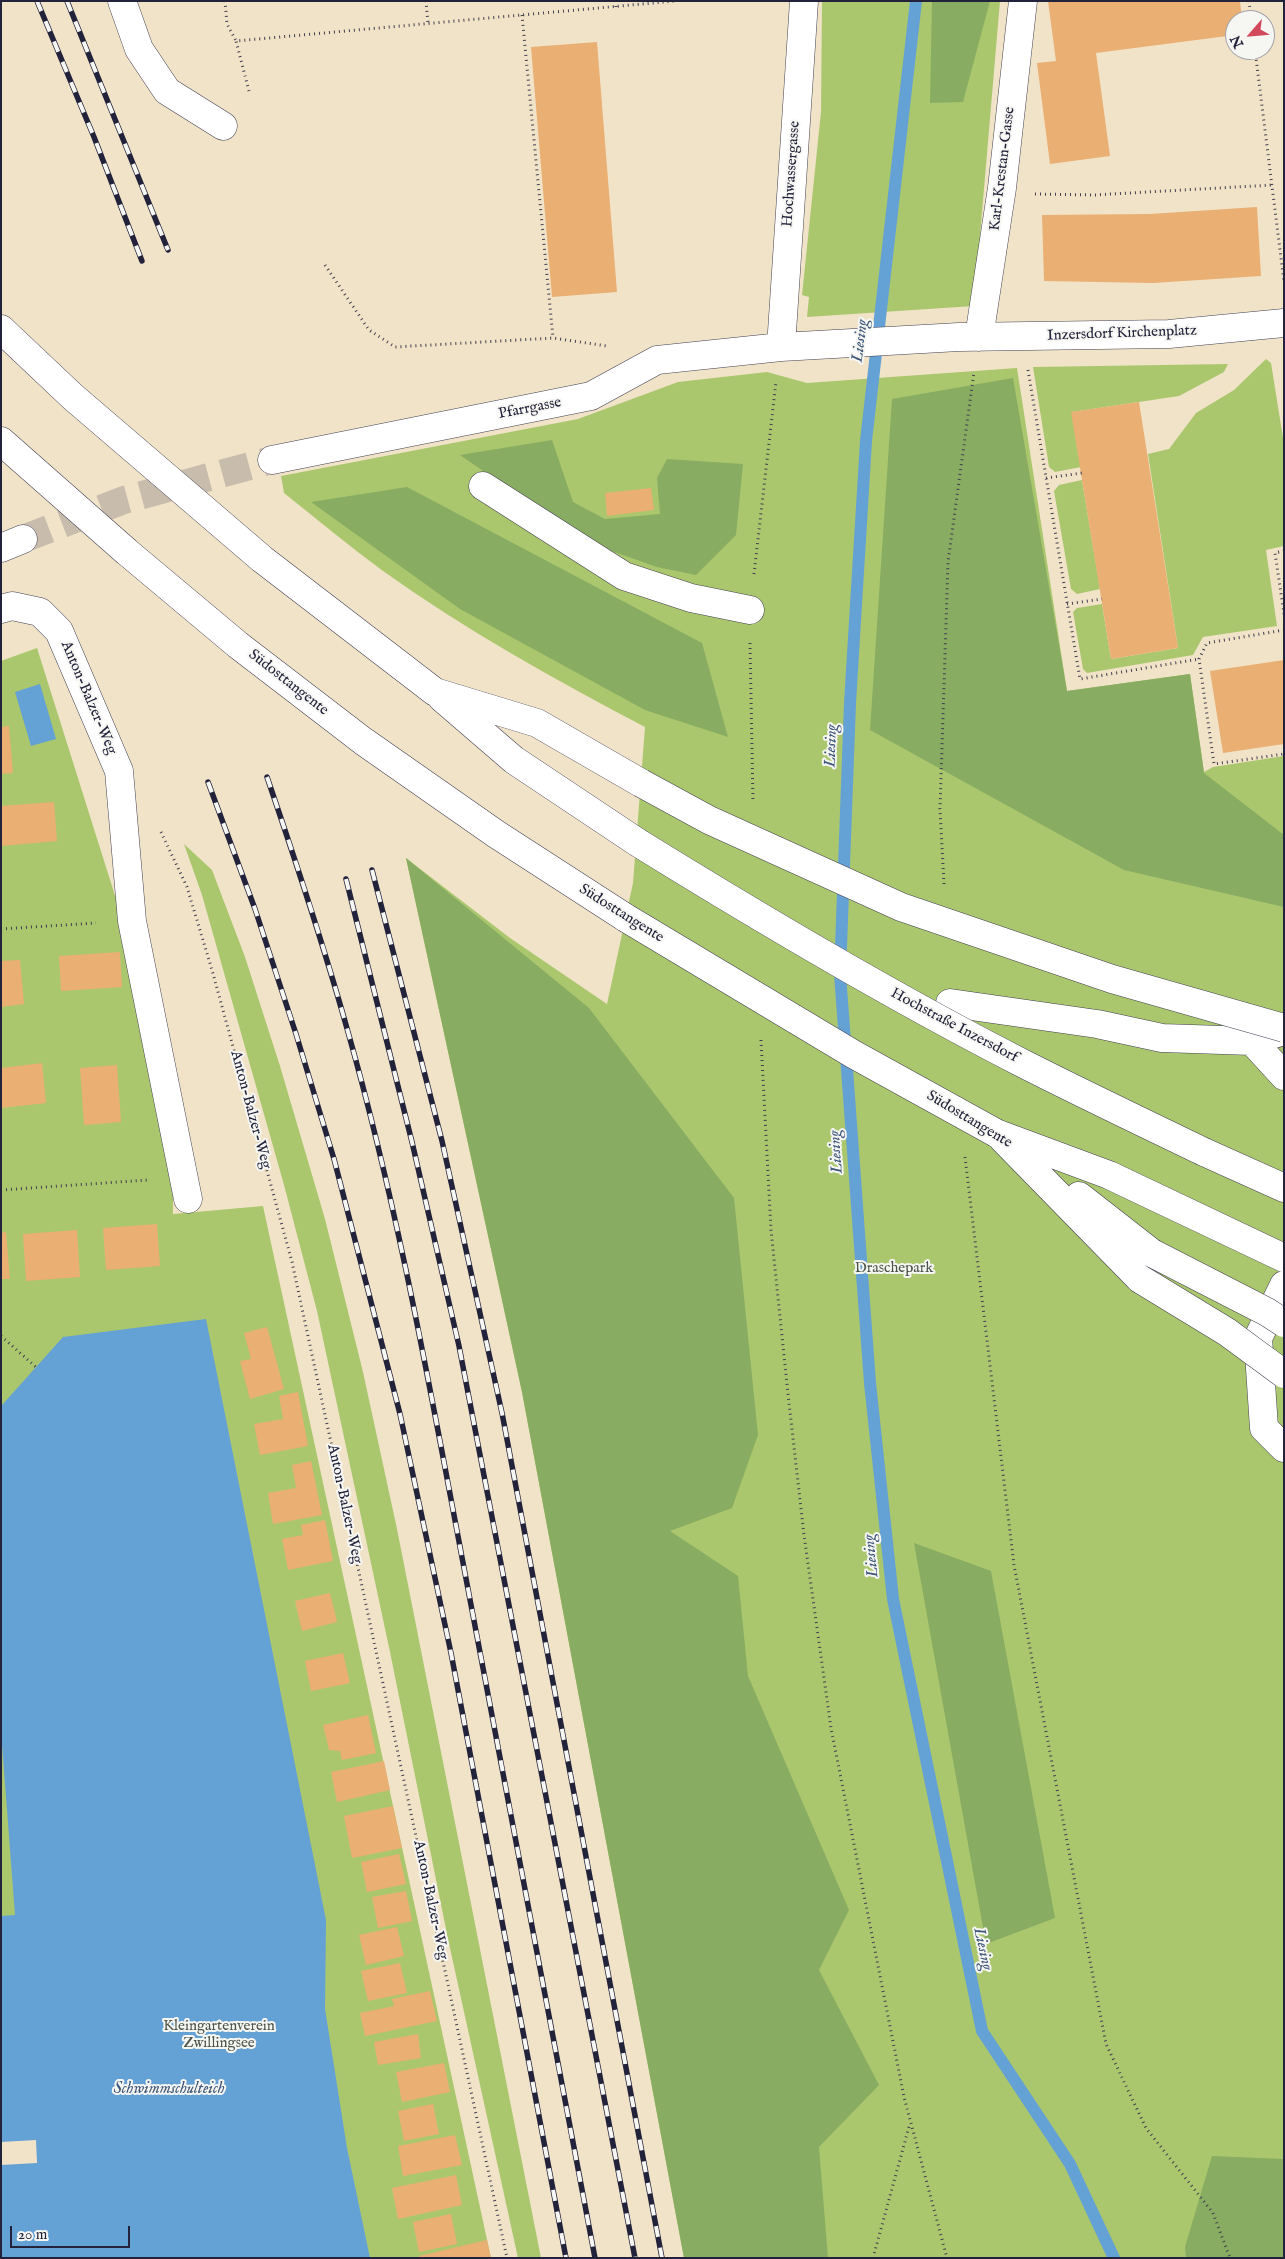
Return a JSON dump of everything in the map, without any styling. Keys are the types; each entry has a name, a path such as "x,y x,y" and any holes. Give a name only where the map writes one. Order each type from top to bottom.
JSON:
{"main road":[{"path":"122,1 139,49 167,91 223,126"},
{"name":"Hochwassergasse","path":"781,346 804,1"},
{"name":"Karl-Krestan-Gasse","path":"969,337 1002,188 1023,1"},
{"name":"Inzersdorf Kirchenplatz","path":"808,345 969,337 1022,338 1168,334 1284,323"},
{"path":"1,329 73,397 262,560 435,692 537,723 640,783 717,824 901,907 1112,979 1284,1030"},
{"name":"Pfarrgasse","path":"272,460 591,396 656,360 781,346 808,345"},
{"name":"Südosttangente","path":"1,441 127,552 238,645 355,735 496,834 626,918 852,1054 996,1133 1152,1253 1267,1312 1284,1323"},
{"path":"483,486 624,576 691,598 750,610"},
{"name":"Anton-Balzer-Weg","path":"1,609 12,606 40,612 59,631 119,771 132,921 186,1188"},
{"name":"Hochstraße Inzersdorf","path":"435,692 514,760 637,842 765,921 1024,1064 1204,1152 1284,1188"},
{"path":"950,1003 1097,1024 1162,1038 1252,1041 1284,1030"},
{"path":"1252,1041 1284,1076"},
{"path":"996,1133 1109,1175 1284,1258"},
{"path":"996,1133 1140,1279 1227,1332 1284,1374"},
{"path":"1284,1285 1258,1338 1264,1428 1284,1448"}],"path":[{"path":"225,1 227,24 236,41 249,91"},
{"path":"426,1 428,24"},
{"path":"616,1 616,7"},
{"path":"236,41 675,1"},
{"path":"522,15 553,338"},
{"path":"1256,60 1284,282"},
{"path":"1002,188 1021,194 1094,195 1272,185"},
{"path":"325,266 369,330 395,347 553,338 608,346"},
{"path":"944,887 940,809 948,562 969,337"},
{"path":"1022,338 1080,679 1199,659"},
{"path":"753,810 750,610 781,346"},
{"path":"1046,478 1082,473"},
{"path":"1284,551 1275,553 1284,614"},
{"path":"1067,604 1102,599"},
{"path":"1284,630 1207,642 1199,659 1214,764 1284,754"},
{"name":"Anton-Balzer-Weg","path":"155,824 187,887 212,970 292,1262 507,2258"},
{"path":"1,928 132,921"},
{"path":"761,1035 772,1230 804,1535 831,1728 910,2122 947,2258"},
{"path":"965,1156 1014,1565 1106,2044 1146,2128 1213,2213 1230,2258"},
{"path":"1,1190 186,1188"},
{"path":"1,1336 37,1368"},
{"path":"873,2258 910,2122"}],"green space":[{"path":"822,1 1000,1 974,306 807,317 809,297 802,295 821,112"},
{"path":"932,1 990,1 963,102 930,103"},
{"path":"1266,359 1271,363 1284,444 1284,546 1266,550 1277,626 1203,637 1193,655 1087,673 1083,669 1073,612 1077,608 1102,604 1111,659 1178,648 1148,454 1169,449 1196,413 1234,390"},
{"path":"1228,364 1224,372 1179,396 1072,412 1081,467 1055,472 1049,467 1033,367"},
{"name":"Draschepark","path":"1017,368 1067,691 1190,674 1204,772 1213,767 1284,756 1284,2258 684,2258 522,1392 406,858 510,938 607,1004 633,883 645,727 511,654 414,593 370,562 284,493 281,476 578,419 678,382 767,372 807,383"},
{"path":"1013,378 1067,691 1190,674 1204,773 1284,835 1284,907 1124,870 870,730 892,399"},
{"path":"552,440 573,502 605,519 660,514 657,478 667,459 743,464 736,535 696,575 657,567 586,542 460,455"},
{"path":"1082,480 1100,589 1077,594 1071,589 1054,491 1059,485"},
{"path":"407,487 702,643 728,737 645,710 460,609 311,502"},
{"name":"Kleingartenverein Zwillingsee","path":"37,648 123,921 173,1178 173,1214 263,1206 491,2258 1,2258 1,661"},
{"path":"184,844 212,870 245,957 280,1066 325,1219 363,1372 397,1529 541,2258 518,2258 448,1939 390,1652 317,1311 284,1185 202,895"},
{"path":"406,858 589,1008 734,1198 758,1435 732,1508 670,1531 738,1576 748,1676 849,1910 819,1970 879,2085 819,2147 828,2258 684,2258 522,1392"},
{"path":"914,1543 991,1571 1055,1918 986,1944"},
{"path":"1212,2156 1284,2159 1284,2258 1186,2258 1185,2247"}],"water":[{"path":"40,684 56,739 31,746 15,692"},
{"name":"Schwimmschulteich","path":"206,1319 326,1920 325,2009 347,2148 370,2258 2,2258 1,1916 15,1915 1,1731 2,1405 63,1337"}],"pier":[{"path":"36,2140 37,2163 1,2165 1,2142"}],"building":[{"path":"1048,1 1240,1 1241,10 1225,10 1225,36 1096,53 1110,156 1050,164 1037,63 1056,61"},
{"path":"597,42 617,292 552,297 531,47"},
{"path":"1257,207 1261,276 1153,283 1044,281 1042,215 1150,214"},
{"path":"1139,402 1178,648 1111,659 1071,412"},
{"path":"651,488 654,510 607,516 605,493"},
{"path":"1284,660 1284,744 1223,753 1210,671"},
{"path":"9,726 13,773 1,774 1,727"},
{"path":"54,802 57,841 1,846 1,806"},
{"path":"120,952 122,987 61,991 59,956"},
{"path":"20,960 24,1004 1,1007 1,961"},
{"path":"42,1063 46,1103 1,1108 1,1068"},
{"path":"117,1065 121,1122 84,1125 80,1068"},
{"path":"157,1224 160,1266 106,1270 103,1228"},
{"path":"77,1230 80,1277 26,1281 23,1234"},
{"path":"6,1232 10,1279 1,1279 1,1233"},
{"path":"267,1327 284,1389 250,1399 240,1361 251,1359 244,1333"},
{"path":"298,1392 308,1446 260,1455 254,1424 283,1419 279,1396"},
{"path":"311,1461 322,1515 273,1524 268,1493 296,1488 292,1465"},
{"path":"325,1520 333,1561 288,1570 282,1539 303,1535 301,1525"},
{"path":"330,1593 337,1622 302,1631 295,1601"},
{"path":"343,1653 350,1683 311,1691 305,1661"},
{"path":"368,1715 376,1753 342,1760 340,1751 329,1750 323,1725"},
{"path":"384,1761 390,1790 337,1802 331,1772"},
{"path":"393,1806 402,1848 352,1858 344,1816"},
{"path":"399,1854 406,1884 367,1892 361,1862"},
{"path":"406,1891 412,1921 378,1928 372,1897"},
{"path":"397,1927 404,1956 366,1965 359,1935"},
{"path":"400,1963 407,1993 368,2001 361,1971"},
{"path":"430,1991 437,2021 365,2036 360,2013 394,2006 392,1999"},
{"path":"418,2034 421,2058 378,2065 374,2042"},
{"path":"444,2063 450,2092 402,2102 396,2072"},
{"path":"433,2104 439,2134 404,2141 398,2111"},
{"path":"455,2135 462,2165 403,2176 398,2146"},
{"path":"456,2175 462,2205 398,2219 392,2188"},
{"path":"451,2214 457,2244 419,2252 413,2222"},
{"path":"487,2240 491,2258 419,2258 419,2256"}],"waterway":[{"name":"Liesing","path":"916,1 866,441 850,703 840,974 870,1383 893,1599 982,2031 1070,2164 1114,2258"}],"tunnel":[{"path":"23,539 124,500 272,460"}],"railway":[{"path":"37,1 94,137 142,261"},
{"path":"67,1 168,250"},
{"path":"267,777 339,1000 366,1098 398,1232 439,1433 595,2258"},
{"path":"208,782 255,909 334,1159 400,1414 451,1653 566,2258"},
{"path":"372,870 442,1141 502,1413 662,2258"},
{"path":"346,879 412,1142 459,1346 635,2258"}]}
